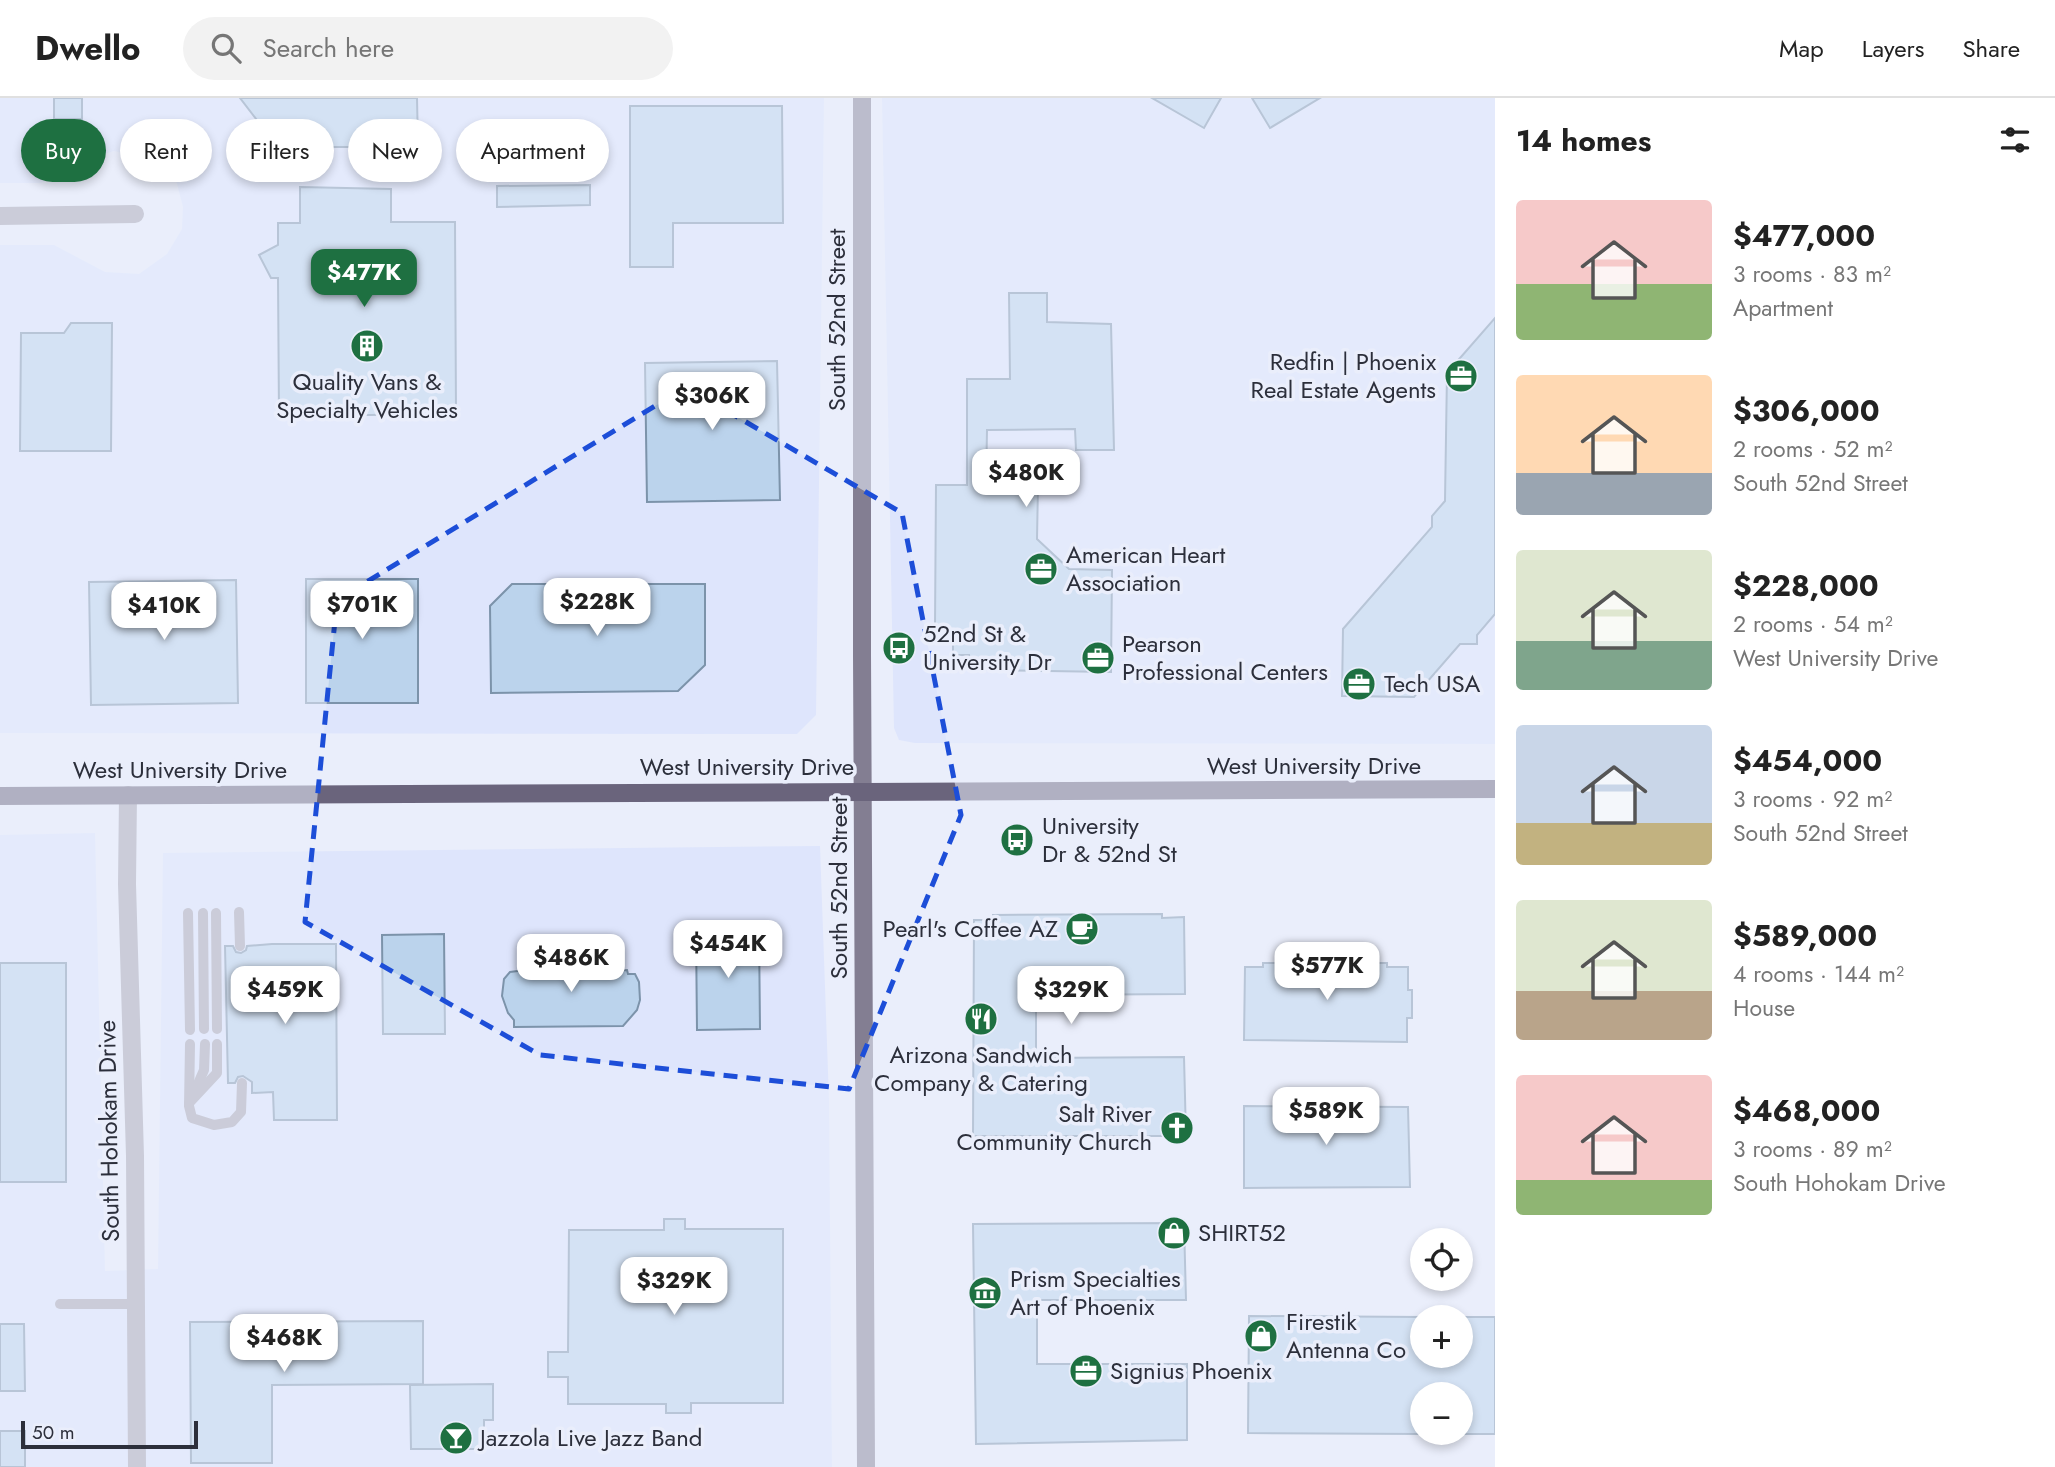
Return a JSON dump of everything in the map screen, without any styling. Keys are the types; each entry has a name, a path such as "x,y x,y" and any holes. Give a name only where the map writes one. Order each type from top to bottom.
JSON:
{"main road":[{"name":"South 52nd Street","path":"862,98 866,1467"},
{"name":"West University Drive","path":"0,796 1495,789"}],"street":[{"path":"0,216 135,215"},
{"name":"South Hohokam Drive","path":"128,795 127,884 135,1156 137,1467"}],"lane":[{"path":"239,912 240,946"},
{"path":"203,913 204,1029"},
{"path":"216,913 217,1029"},
{"path":"188,914 190,1030"},
{"path":"190,1044 189,1103 190,1113 196,1121 214,1125 232,1122 241,1112 242,1083"},
{"path":"189,1103 204,1070 205,1044"},
{"path":"189,1103 217,1073 217,1044"},
{"path":"60,1304 136,1304"}],"highlighted area":[{"path":"686,387 902,513 961,815 849,1089 540,1055 305,922 337,600"}],"shaded area":[{"path":"0,98 824,98 816,715 797,734 0,733 0,245 54,245 105,272 139,274 167,254 182,229 183,207 177,182 212,182 212,119 120,119 120,152 106,154 106,119 21,119 21,182 43,182 0,183"},
{"path":"882,98 1495,98 1495,744 915,743 899,740 894,728"},
{"path":"95,833 105,1271 158,1269 163,853 820,846 829,1100 832,1467 0,1467 0,835"}],"building":[{"path":"54,98 82,98 82,119 54,119"},
{"path":"240,98 417,98 417,119 348,119 348,147 334,147 334,119 256,119"},
{"path":"1152,98 1221,98 1204,128"},
{"path":"1252,98 1320,98 1270,128"},
{"path":"630,106 782,106 783,223 673,223 673,267 630,267"},
{"path":"590,185 590,205 497,207 497,186"},
{"name":"Quality Vans & Specialty Vehicles","path":"300,187 391,189 391,222 455,222 456,414 279,416 278,278 271,278 259,255 278,245 278,223 300,223"},
{"path":"1009,293 1047,293 1047,322 1111,324 1114,450 1076,450 1075,429 987,430 986,485 1038,485 1037,539 1069,569 1112,570 1111,672 985,670 985,665 969,664 969,655 953,655 953,641 941,641 941,626 935,626 936,485 967,485 967,379 1010,379"},
{"path":"1495,318 1495,614 1477,635 1477,644 1460,644 1414,697 1342,696 1343,629 1432,527 1432,516 1445,501 1447,373"},
{"path":"71,323 112,323 111,451 20,451 21,333 64,333"},
{"path":"777,361 780,500 647,502 645,363"},
{"path":"306,579 418,579 418,703 306,703"},
{"path":"236,580 238,703 91,705 89,582"},
{"path":"512,584 705,584 705,665 678,691 491,693 490,606"},
{"path":"1162,914 1162,918 1184,917 1185,994 1036,995 1036,1058 1184,1057 1186,1136 973,1136 974,920 993,920 993,915"},
{"path":"759,930 760,1029 697,1030 696,931"},
{"path":"444,934 445,1034 383,1034 382,935"},
{"path":"336,944 337,1120 274,1120 273,1092 252,1093 252,1082 243,1076 238,1077 235,1083 228,1083 225,946 233,946 236,952 241,953 247,946"},
{"path":"578,955 600,961 600,968 616,968 616,971 627,970 628,974 635,974 639,982 640,1000 637,1010 623,1026 514,1027 514,1020 508,1013 502,996 504,979 510,972 542,968 541,960"},
{"path":"0,963 66,963 66,1182 0,1182"},
{"path":"1263,963 1387,963 1387,967 1408,967 1408,990 1412,990 1412,1018 1407,1018 1407,1042 1244,1040 1245,967 1263,967"},
{"path":"1244,1106 1408,1107 1410,1187 1244,1188"},
{"path":"664,1219 685,1219 685,1229 783,1229 783,1403 691,1403 691,1413 666,1413 666,1404 568,1404 568,1377 548,1377 548,1352 568,1352 569,1230 664,1230"},
{"path":"1184,1223 1186,1300 1037,1300 1037,1364 1187,1364 1187,1440 976,1444 973,1224"},
{"path":"1249,1316 1410,1317 1410,1368 1473,1368 1473,1317 1495,1317 1495,1434 1473,1434 1473,1382 1410,1382 1410,1434 1248,1433"},
{"path":"423,1321 423,1384 272,1385 272,1463 191,1463 190,1322"},
{"path":"0,1324 24,1324 25,1391 0,1391"},
{"path":"493,1384 493,1420 484,1420 484,1449 411,1449 410,1385"},
{"path":"0,1431 25,1431 25,1467 0,1467"}],"place":[{"name":"Quality Vans & Specialty Vehicles","path":"367,346"},
{"name":"Redfin | Phoenix Real Estate Agents","path":"1461,376"},
{"name":"American Heart Association","path":"1041,569"},
{"name":"52nd St & University Dr","path":"899,648"},
{"name":"Pearson Professional Centers","path":"1098,658"},
{"name":"Tech USA","path":"1359,684"},
{"name":"University Dr & 52nd St","path":"1017,840"},
{"name":"Pearl's Coffee AZ","path":"1082,929"},
{"name":"Arizona Sandwich Company & Catering","path":"981,1019"},
{"name":"Salt River Community Church","path":"1177,1128"},
{"name":"SHIRT52","path":"1174,1233"},
{"name":"Prism Specialties Art of Phoenix","path":"985,1293"},
{"name":"Firestik Antenna Co","path":"1261,1336"},
{"name":"Signius Phoenix","path":"1086,1371"},
{"name":"Jazzola Live Jazz Band","path":"456,1438"}]}
